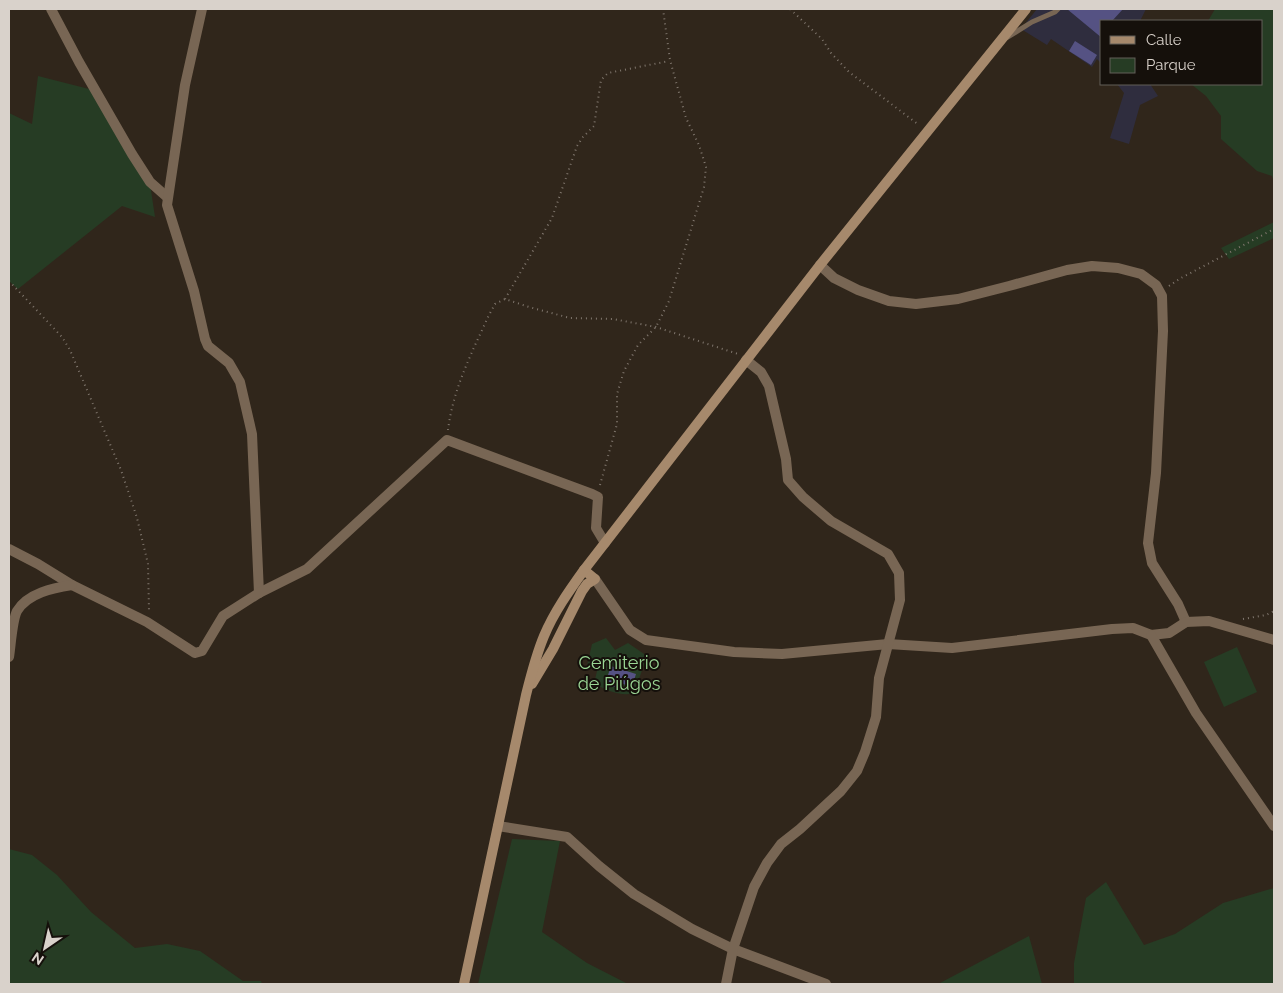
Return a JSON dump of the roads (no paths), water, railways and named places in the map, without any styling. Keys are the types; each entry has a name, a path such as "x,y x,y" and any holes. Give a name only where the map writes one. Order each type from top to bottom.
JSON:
{"main road":[{"path":"464,984 533,666 543,637 552,619 584,570 746,360 1026,9"},
{"path":"526,696 553,649 586,584 595,579 584,570"}],"street":[{"path":"51,9 132,154 150,182 167,197"},
{"path":"202,9 185,85 167,206 194,291 204,339 208,346 229,363 240,382 252,434 259,593"},
{"path":"820,265 834,278 858,290 889,301 916,304 958,299 1067,270 1092,266 1118,268 1141,274 1156,285 1162,296 1162,360 1156,474 1148,543 1152,563 1178,604 1186,622"},
{"path":"726,984 733,948 754,887 767,862 781,844 841,792 857,771 876,717 879,678 900,600 899,573 888,554 831,520 804,497 788,480 786,460 769,386 762,372 746,360"},
{"path":"9,550 38,564 72,585 146,622 195,653 202,651 224,616 259,593 307,569 447,440 576,487 598,497 596,528 605,543"},
{"path":"595,579 630,630 646,640 734,652 782,654 888,644 952,648 1112,629 1134,628 1151,635 1169,633 1186,622 1209,621 1274,640"},
{"path":"9,657 16,612 24,602 40,593 72,585"},
{"path":"1151,635 1196,713 1274,826"},
{"path":"498,826 567,837 634,894 692,929 733,948 826,984"}],"lane":[{"path":"997,44 1032,22 1058,9"}],"park label":[{"name":"Cemiterio de Piúgos","path":"619,672"}]}
